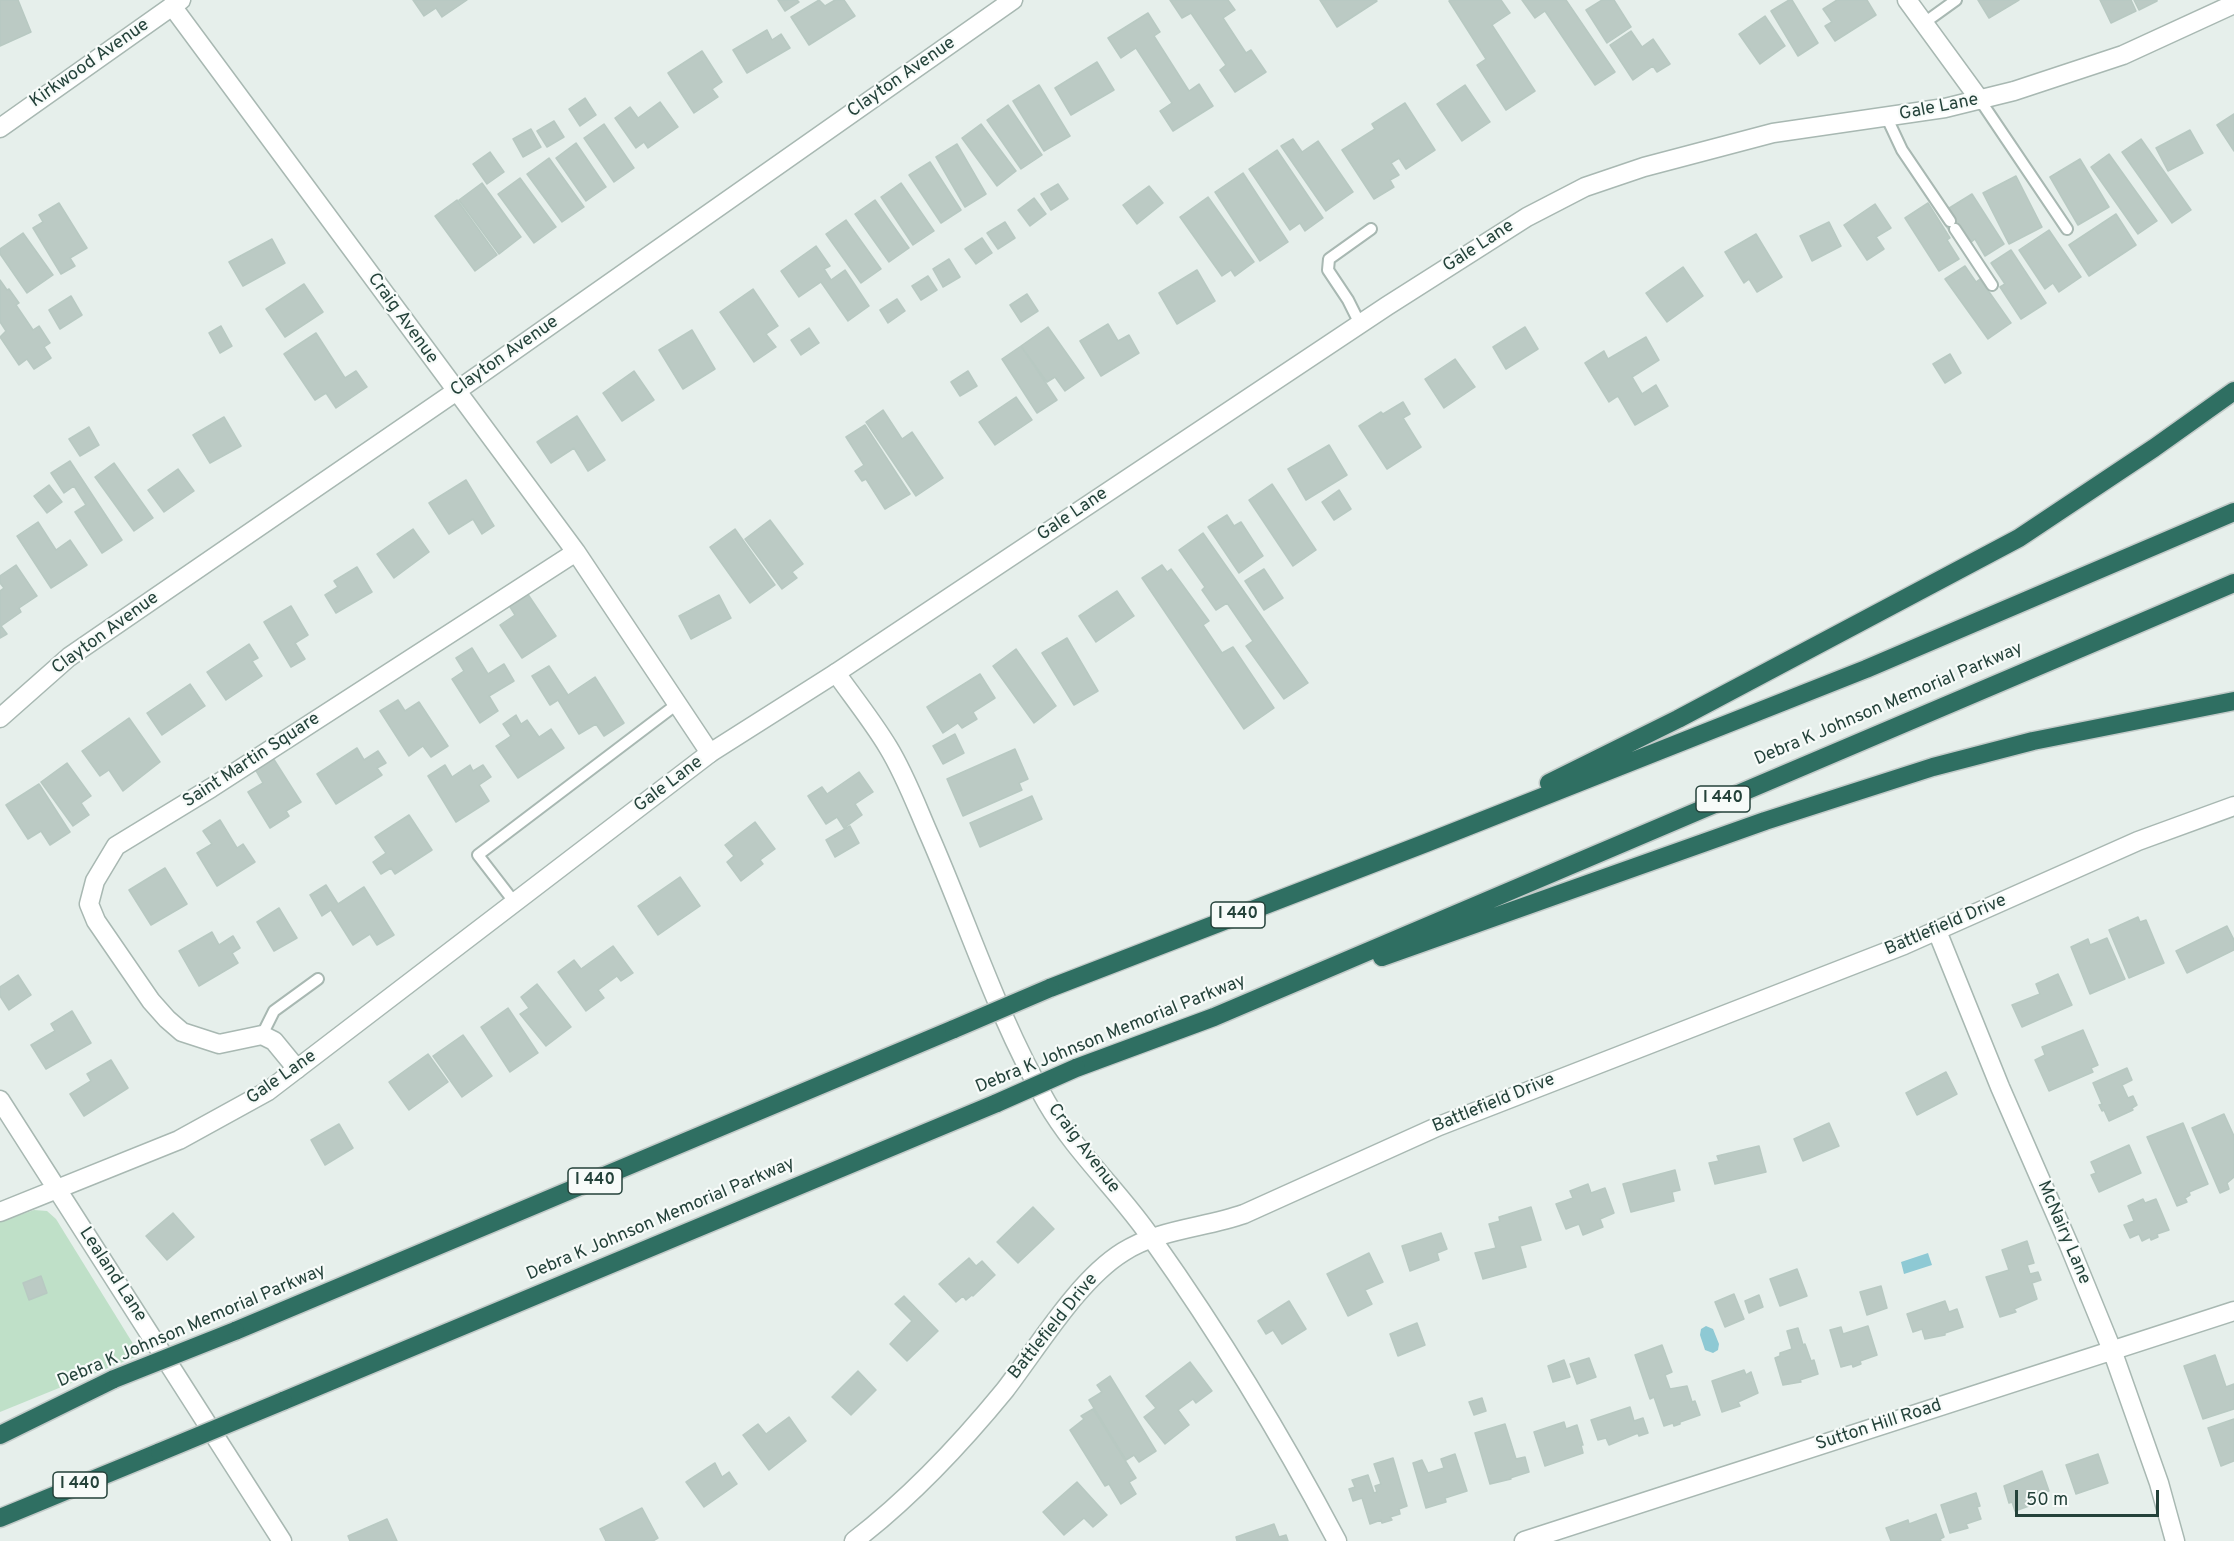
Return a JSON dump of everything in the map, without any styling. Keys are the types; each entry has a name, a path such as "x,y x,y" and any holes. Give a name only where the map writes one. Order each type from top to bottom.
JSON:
{"highway":[{"path":"1425,843 1678,719 2019,538 2154,448 2234,391"},
{"name":"Debra K Johnson Memorial Parkway","path":"0,1434 114,1379 235,1331 1050,988 1866,669 2234,512"},
{"name":"Debra K Johnson Memorial Parkway","path":"0,1518 997,1103 1076,1068 1214,1017 2234,583"},
{"path":"1214,1017 1873,785 2033,741 2234,701"}],"street":[{"name":"Clayton Avenue","path":"0,718 69,657 455,392 1013,0"},
{"path":"1907,0 1980,100"},
{"name":"Craig Avenue","path":"176,3 455,392 576,552 710,753"},
{"name":"Kirkwood Avenue","path":"0,128 176,3"},
{"name":"Gale Lane","path":"0,1212 179,1140 268,1091 710,753 836,673 1360,324 1527,217 1585,187 1644,167 1773,134 1945,108 2014,91 2123,56 2234,4"},
{"name":"Saint Martin Square","path":"262,1035 219,1044 183,1032 151,1001 96,921 89,904 95,881 116,846 211,788 576,552"},
{"name":"Craig Avenue","path":"836,673 888,748 905,780 948,876 987,975 1026,1064 1046,1102 1075,1144 1151,1237 1258,1402 1337,1541"},
{"name":"Battlefield Drive","path":"860,1539 907,1496 963,1438 1004,1390 1072,1300 1094,1275 1123,1252 1151,1237 1216,1223 1244,1214 1396,1143 1801,986 1937,931 2138,841 2234,806"},
{"name":"McNairy Lane","path":"1937,931 2000,1087 2112,1350 2159,1483 2175,1541"},
{"path":"262,1035 274,1041 297,1069"},
{"name":"Lealand Lane","path":"0,1100 282,1541"},
{"name":"Sutton Hill Road","path":"1524,1541 2234,1311"}],"lane":[{"path":"1924,23 1956,0"},
{"path":"1980,100 2067,229"},
{"path":"1887,118 1902,150 1992,285"},
{"path":"1360,324 1348,300 1328,270 1329,259 1371,228"},
{"path":"515,903 478,855 677,704"},
{"path":"262,1035 274,1011 318,979"}],"green space":[{"path":"34,1210 47,1211 56,1219 140,1355 0,1412 0,1222"}],"water":[{"path":"1928,1253 1932,1265 1904,1274 1901,1262"},
{"path":"1706,1326 1713,1329 1719,1344 1718,1350 1713,1353 1705,1350 1700,1335 1701,1329"}],"building":[{"path":"0,0 18,0 31,32 0,46"},
{"path":"413,0 467,0 442,17 436,8 424,16"},
{"path":"778,0 797,0 799,2 785,11"},
{"path":"819,0 825,6 835,0 844,0 855,16 809,45 791,17"},
{"path":"1170,0 1228,0 1235,10 1223,18 1246,53 1251,50 1266,72 1235,92 1220,70 1226,65 1191,13 1182,18"},
{"path":"1320,0 1376,0 1377,1 1337,27"},
{"path":"1450,0 1501,0 1510,13 1492,25 1535,91 1506,110 1477,65 1486,59"},
{"path":"1522,0 1566,0 1615,72 1595,85 1545,11 1535,18"},
{"path":"1602,0 1614,0 1631,27 1607,43 1586,10"},
{"path":"1792,0 1818,43 1798,56 1771,11"},
{"path":"1837,0 1867,0 1876,15 1835,41 1825,26 1832,22 1823,9"},
{"path":"1978,0 2019,0 1989,18"},
{"path":"2100,0 2131,0 2136,11 2111,23"},
{"path":"2134,0 2157,0 2157,1 2139,10"},
{"path":"1148,13 1160,32 1154,36 1189,91 1199,84 1213,106 1173,131 1160,111 1172,103 1136,48 1121,58 1108,38"},
{"path":"1765,16 1785,46 1760,64 1739,34"},
{"path":"767,30 772,40 781,34 790,48 747,73 733,50"},
{"path":"1631,31 1642,47 1653,39 1670,64 1657,72 1653,66 1633,80 1610,45"},
{"path":"702,51 722,82 712,89 718,97 694,113 668,73"},
{"path":"1097,62 1114,90 1071,115 1055,88"},
{"path":"1039,85 1070,136 1044,151 1013,101"},
{"path":"1465,85 1490,122 1462,141 1437,104"},
{"path":"585,98 596,115 580,126 569,109"},
{"path":"660,102 678,127 648,148 644,142 636,148 615,118 630,107 638,118"},
{"path":"1405,103 1435,150 1406,169 1399,158 1391,163 1399,175 1390,180 1394,187 1374,199 1342,150 1375,129 1372,124"},
{"path":"1008,105 1042,155 1021,169 987,120"},
{"path":"2234,114 2234,151 2217,125"},
{"path":"554,121 564,137 547,147 537,131"},
{"path":"604,124 634,168 614,182 584,138"},
{"path":"981,124 1016,171 997,186 962,138"},
{"path":"531,129 541,147 523,157 513,139"},
{"path":"2190,130 2203,153 2168,171 2156,148"},
{"path":"1293,139 1302,152 1318,141 1353,192 1326,211 1281,146"},
{"path":"2141,139 2191,210 2172,223 2122,152"},
{"path":"576,143 606,187 586,201 556,158"},
{"path":"957,144 986,194 965,207 936,157"},
{"path":"1277,150 1323,218 1305,231 1300,223 1290,230 1249,169"},
{"path":"490,152 504,172 487,184 473,164"},
{"path":"2109,154 2157,221 2138,234 2091,167"},
{"path":"549,158 584,207 562,222 527,174"},
{"path":"2080,159 2109,207 2078,225 2050,177"},
{"path":"930,162 961,210 941,223 909,175"},
{"path":"1243,173 1288,242 1260,261 1215,192"},
{"path":"2016,176 2042,227 2009,244 1983,193"},
{"path":"520,178 556,227 534,243 498,194"},
{"path":"482,183 521,237 499,254 459,200"},
{"path":"901,183 934,231 913,245 881,197"},
{"path":"1058,184 1068,199 1051,210 1041,194"},
{"path":"1149,186 1163,203 1137,224 1123,205"},
{"path":"1972,194 2004,244 1985,256 1975,239 1970,243 1959,226 1950,232 1945,224 1952,219 1946,210"},
{"path":"1208,197 1254,262 1235,276 1231,270 1222,276 1180,217"},
{"path":"1034,198 1046,214 1030,226 1018,210"},
{"path":"457,200 497,255 475,271 435,216"},
{"path":"875,200 909,248 889,262 855,214"},
{"path":"59,203 87,248 70,258 75,266 61,274 33,228 43,222 39,215"},
{"path":"1928,203 1950,238 1947,240 1959,259 1939,271 1905,218"},
{"path":"1875,204 1891,228 1876,237 1884,249 1867,260 1844,225"},
{"path":"2116,214 2136,245 2089,276 2069,245"},
{"path":"846,220 881,269 861,283 826,234"},
{"path":"1005,222 1015,238 998,249 987,233"},
{"path":"1829,222 1841,246 1812,261 1800,236"},
{"path":"2049,230 2081,277 2059,292 2053,283 2045,289 2019,250"},
{"path":"23,233 53,275 27,293 0,254 0,249"},
{"path":"1756,234 1782,277 1757,292 1749,279 1744,283 1725,252"},
{"path":"982,238 992,253 976,264 965,249"},
{"path":"272,239 285,263 243,286 229,262"},
{"path":"816,246 830,266 824,269 831,280 845,270 869,306 848,321 821,282 799,297 781,271"},
{"path":"2011,250 2046,303 2021,319 2000,287 2005,284 1991,263"},
{"path":"949,259 960,277 943,287 933,269"},
{"path":"1965,266 1976,282 1980,279 2011,323 1988,339 1945,279"},
{"path":"1683,267 1703,296 1667,322 1646,293"},
{"path":"1197,270 1215,301 1177,324 1159,293"},
{"path":"928,276 937,290 921,300 912,286"},
{"path":"0,280 19,303 16,305 33,330 39,326 50,343 44,347 51,358 34,369 27,359 19,365 0,337 6,331 0,322"},
{"path":"304,284 323,312 285,337 266,309"},
{"path":"753,289 778,326 766,334 776,347 754,362 720,312"},
{"path":"1027,294 1038,311 1021,322 1010,305"},
{"path":"71,296 82,315 60,329 49,310"},
{"path":"897,299 905,311 888,323 880,310"},
{"path":"1108,324 1118,341 1129,335 1139,353 1101,376 1080,341"},
{"path":"221,326 232,346 220,353 209,333"},
{"path":"1048,327 1084,378 1065,391 1055,377 1047,382 1021,346"},
{"path":"1525,327 1538,349 1506,369 1493,347"},
{"path":"809,328 819,343 801,355 791,340"},
{"path":"692,330 715,369 683,389 659,350"},
{"path":"316,333 345,378 356,371 367,387 336,408 326,393 315,400 284,354"},
{"path":"1646,337 1659,360 1632,377 1642,394 1656,385 1668,406 1635,425 1618,396 1609,402 1585,363 1604,351 1608,359"},
{"path":"1021,346 1057,400 1037,413 1002,359"},
{"path":"1950,354 1961,373 1945,383 1933,364"},
{"path":"1455,359 1475,387 1444,408 1425,379"},
{"path":"634,371 654,400 622,421 603,393"},
{"path":"968,371 977,386 960,396 951,382"},
{"path":"1016,397 1032,420 995,445 979,422"},
{"path":"1403,402 1410,414 1403,418 1421,447 1387,469 1359,426"},
{"path":"883,410 902,439 912,432 943,478 916,496 866,422"},
{"path":"577,416 605,460 588,471 574,448 551,463 537,442"},
{"path":"224,417 241,446 210,463 193,435"},
{"path":"865,425 910,494 885,509 866,479 862,481 855,471 864,465 846,437"},
{"path":"89,427 99,445 80,456 69,439"},
{"path":"1329,445 1347,475 1306,500 1288,469"},
{"path":"70,461 122,540 102,553 75,512 86,505 74,486 64,493 51,473"},
{"path":"114,463 153,518 134,531 95,477"},
{"path":"178,469 194,491 164,512 148,490"},
{"path":"466,480 494,526 482,534 473,519 449,534 429,503"},
{"path":"1272,484 1316,550 1293,566 1249,500"},
{"path":"49,485 62,502 47,513 34,496"},
{"path":"1339,490 1351,509 1334,520 1322,502"},
{"path":"1227,515 1234,526 1241,522 1263,556 1239,573 1208,527"},
{"path":"770,520 803,564 792,572 797,578 782,589 745,539"},
{"path":"38,522 56,550 70,540 87,565 51,588 17,536"},
{"path":"413,529 429,552 394,578 377,554"},
{"path":"735,529 775,585 750,603 710,547"},
{"path":"1203,533 1308,683 1284,699 1246,646 1253,641 1227,603 1216,610 1202,590 1205,587 1179,550"},
{"path":"16,565 37,596 19,608 21,612 1,626 7,634 0,638 0,591 4,588 0,583 0,576"},
{"path":"1162,565 1167,572 1171,569 1209,621 1203,625 1222,653 1233,647 1274,708 1244,729 1142,578"},
{"path":"357,567 372,592 336,613 325,595 338,587 334,581"},
{"path":"1264,569 1283,598 1264,610 1245,581"},
{"path":"525,590 556,636 522,658 500,625 515,615 507,602"},
{"path":"1117,591 1134,616 1096,642 1079,616"},
{"path":"719,595 731,618 691,639 679,616"},
{"path":"291,606 308,635 295,643 305,659 291,667 264,622"},
{"path":"1067,638 1098,691 1074,705 1042,653"},
{"path":"249,644 258,658 252,661 262,676 226,700 207,672"},
{"path":"472,648 488,674 504,664 514,681 489,696 498,711 480,723 452,679 464,671 456,658"},
{"path":"1016,649 1056,706 1034,723 993,666"},
{"path":"549,666 568,695 595,677 624,723 604,736 596,724 579,734 558,700 550,705 532,676"},
{"path":"980,674 995,698 973,712 977,719 962,728 958,723 943,733 927,707"},
{"path":"190,684 205,706 162,735 147,713"},
{"path":"398,700 405,711 419,702 448,746 431,757 423,746 409,756 380,711"},
{"path":"516,715 521,724 527,720 539,737 551,729 564,748 518,778 496,746 511,736 503,724"},
{"path":"129,718 160,762 123,791 109,770 100,776 82,751"},
{"path":"955,734 964,753 943,764 933,746"},
{"path":"357,748 364,760 378,751 386,763 377,768 382,775 336,804 317,774"},
{"path":"1015,749 1028,779 1019,783 1022,790 963,816 947,779"},
{"path":"273,758 301,802 286,811 289,816 270,828 248,792 263,783 255,769"},
{"path":"67,763 91,796 81,803 89,815 73,826 41,782"},
{"path":"445,765 452,777 470,765 473,771 483,765 491,777 479,785 489,801 456,822 428,776"},
{"path":"859,772 873,792 855,804 862,815 844,828 837,817 826,824 808,796 822,787 827,794"},
{"path":"39,784 70,832 50,845 41,831 28,839 6,805"},
{"path":"1032,796 1042,819 980,847 970,823"},
{"path":"409,815 432,850 395,874 391,868 381,874 373,862 386,853 375,837"},
{"path":"220,820 237,848 243,844 255,862 217,886 197,853 212,844 203,831"},
{"path":"755,822 775,849 760,860 763,864 741,881 727,862 734,856 725,845"},
{"path":"850,826 859,843 835,857 826,840"},
{"path":"165,868 187,904 151,925 129,890"},
{"path":"680,877 700,906 658,935 638,906"},
{"path":"326,885 338,904 364,887 394,935 377,945 370,934 353,945 331,910 322,916 310,895"},
{"path":"279,908 297,938 274,951 257,922"},
{"path":"2138,917 2140,922 2146,920 2164,963 2129,978 2109,930"},
{"path":"2227,926 2234,940 2234,950 2187,973 2176,951"},
{"path":"212,932 219,945 233,936 240,948 232,953 238,963 199,986 179,951"},
{"path":"2107,938 2125,979 2090,994 2071,947 2088,939 2090,945"},
{"path":"613,946 633,973 621,981 617,976 598,990 604,998 586,1011 558,972 574,960 581,969"},
{"path":"2058,974 2072,1005 2022,1027 2012,1005 2040,994 2036,984"},
{"path":"18,975 31,995 9,1010 0,996 0,987"},
{"path":"537,984 571,1027 546,1046 520,1014 529,1008 521,997"},
{"path":"508,1008 538,1053 510,1072 481,1027"},
{"path":"72,1011 91,1043 46,1069 31,1045 55,1031 51,1024"},
{"path":"2083,1030 2098,1065 2091,1068 2093,1072 2049,1091 2035,1060 2045,1055 2042,1047"},
{"path":"463,1035 492,1076 462,1097 433,1056"},
{"path":"428,1054 448,1082 409,1110 389,1082"},
{"path":"111,1060 128,1088 84,1116 70,1094 91,1081 87,1074"},
{"path":"2127,1068 2132,1080 2122,1085 2128,1098 2133,1096 2137,1105 2132,1108 2133,1110 2109,1121 2099,1105 2102,1104 2093,1083"},
{"path":"1946,1072 1957,1094 1917,1115 1906,1093"},
{"path":"2224,1114 2234,1136 2234,1177 2227,1183 2229,1189 2220,1193 2192,1128"},
{"path":"1829,1123 1839,1146 1803,1161 1794,1139"},
{"path":"2183,1123 2208,1184 2189,1192 2190,1195 2185,1198 2187,1202 2177,1206 2147,1137"},
{"path":"339,1124 353,1148 325,1165 311,1140"},
{"path":"2129,1145 2141,1173 2099,1192 2091,1175 2096,1173 2091,1162"},
{"path":"1759,1146 1766,1172 1715,1184 1709,1163 1719,1161 1717,1156"},
{"path":"1675,1170 1680,1190 1672,1192 1674,1201 1631,1212 1623,1184"},
{"path":"1588,1184 1591,1193 1605,1188 1614,1213 1600,1219 1603,1227 1583,1235 1579,1224 1566,1229 1556,1204 1573,1198 1570,1191"},
{"path":"2143,1199 2145,1203 2156,1199 2169,1230 2157,1234 2158,1237 2151,1240 2150,1237 2142,1241 2139,1234 2130,1238 2124,1225 2134,1221 2128,1206"},
{"path":"1033,1207 1054,1229 1018,1263 997,1242"},
{"path":"1531,1207 1541,1240 1520,1246 1526,1267 1483,1279 1475,1253 1496,1248 1489,1224 1500,1221 1499,1217"},
{"path":"173,1213 194,1237 167,1260 146,1236"},
{"path":"1441,1233 1447,1249 1437,1253 1439,1260 1410,1271 1402,1246"},
{"path":"2027,1241 2034,1263 2027,1265 2030,1274 2038,1272 2041,1280 2032,1283 2037,1299 2014,1309 2016,1312 2000,1317 1986,1277 2009,1270 2002,1250"},
{"path":"1369,1253 1383,1282 1365,1290 1372,1304 1348,1316 1327,1274"},
{"path":"969,1258 976,1266 982,1261 995,1275 973,1296 966,1300 963,1296 956,1302 939,1284"},
{"path":"1797,1269 1807,1296 1780,1306 1770,1279"},
{"path":"41,1276 47,1293 29,1300 23,1283"},
{"path":"1881,1286 1887,1308 1867,1315 1860,1292"},
{"path":"1734,1294 1744,1319 1725,1327 1715,1302"},
{"path":"1759,1295 1763,1307 1749,1313 1745,1301"},
{"path":"904,1296 938,1331 907,1361 890,1344 912,1321 895,1304"},
{"path":"1289,1301 1306,1329 1282,1344 1273,1330 1266,1334 1258,1321"},
{"path":"1945,1301 1949,1312 1957,1309 1963,1327 1945,1333 1945,1335 1925,1339 1922,1329 1913,1332 1907,1314"},
{"path":"1417,1323 1425,1345 1398,1356 1390,1334"},
{"path":"1868,1326 1877,1355 1860,1361 1861,1364 1853,1367 1852,1364 1841,1367 1830,1330 1841,1327 1843,1334"},
{"path":"1798,1328 1803,1345 1805,1344 1811,1361 1814,1360 1818,1374 1800,1380 1801,1382 1783,1385 1775,1358 1780,1356 1780,1353 1792,1349 1787,1331"},
{"path":"1662,1345 1672,1372 1665,1375 1670,1389 1687,1386 1692,1402 1695,1401 1700,1415 1674,1426 1673,1423 1664,1426 1654,1397 1650,1399 1635,1355"},
{"path":"2215,1355 2226,1387 2234,1384 2234,1409 2203,1419 2184,1366"},
{"path":"1589,1358 1596,1377 1577,1384 1570,1364"},
{"path":"1564,1360 1570,1377 1553,1382 1548,1366"},
{"path":"1190,1362 1212,1391 1196,1403 1193,1399 1178,1410 1189,1425 1165,1444 1144,1417 1156,1408 1146,1396"},
{"path":"1744,1370 1746,1375 1751,1372 1758,1393 1738,1402 1740,1406 1722,1412 1712,1381"},
{"path":"858,1371 876,1390 851,1415 832,1397"},
{"path":"1110,1376 1156,1451 1139,1462 1134,1455 1126,1460 1089,1400 1102,1392 1097,1385"},
{"path":"1482,1398 1486,1411 1474,1415 1469,1402"},
{"path":"1630,1407 1634,1421 1643,1418 1648,1433 1639,1436 1638,1433 1609,1445 1606,1438 1598,1440 1591,1420"},
{"path":"1093,1409 1136,1478 1129,1482 1136,1494 1121,1504 1109,1484 1105,1486 1070,1430 1084,1419 1081,1416"},
{"path":"789,1417 806,1441 769,1470 743,1435 758,1424 766,1434"},
{"path":"2234,1419 2234,1461 2221,1466 2208,1428"},
{"path":"1564,1422 1566,1429 1577,1425 1583,1453 1545,1466 1534,1432"},
{"path":"1505,1424 1516,1459 1525,1457 1529,1472 1490,1484 1475,1433"},
{"path":"1455,1454 1467,1491 1445,1498 1446,1502 1426,1508 1413,1463 1422,1460 1428,1473 1444,1468 1441,1459"},
{"path":"2098,1454 2108,1483 2076,1494 2066,1465"},
{"path":"1393,1458 1407,1506 1399,1509 1400,1514 1390,1517 1392,1520 1382,1523 1381,1520 1370,1524 1362,1498 1353,1501 1349,1489 1355,1487 1352,1480 1368,1475 1374,1493 1377,1492 1375,1486 1381,1484 1374,1464"},
{"path":"715,1463 722,1477 729,1472 737,1484 704,1507 686,1482"},
{"path":"2042,1471 2049,1491 2038,1495 2040,1502 2015,1511 2012,1502 2009,1503 2004,1486"},
{"path":"1077,1482 1107,1515 1093,1527 1084,1518 1064,1535 1043,1512"},
{"path":"1976,1493 1981,1519 1966,1524 1968,1528 1950,1533 1941,1505"},
{"path":"642,1508 658,1538 653,1541 606,1541 600,1529"},
{"path":"1936,1514 1944,1537 1940,1539 1941,1541 1891,1541 1886,1528 1908,1520 1909,1524"},
{"path":"387,1519 397,1541 350,1541 348,1536"},
{"path":"1274,1524 1279,1537 1286,1535 1288,1541 1237,1541 1236,1537"}]}
